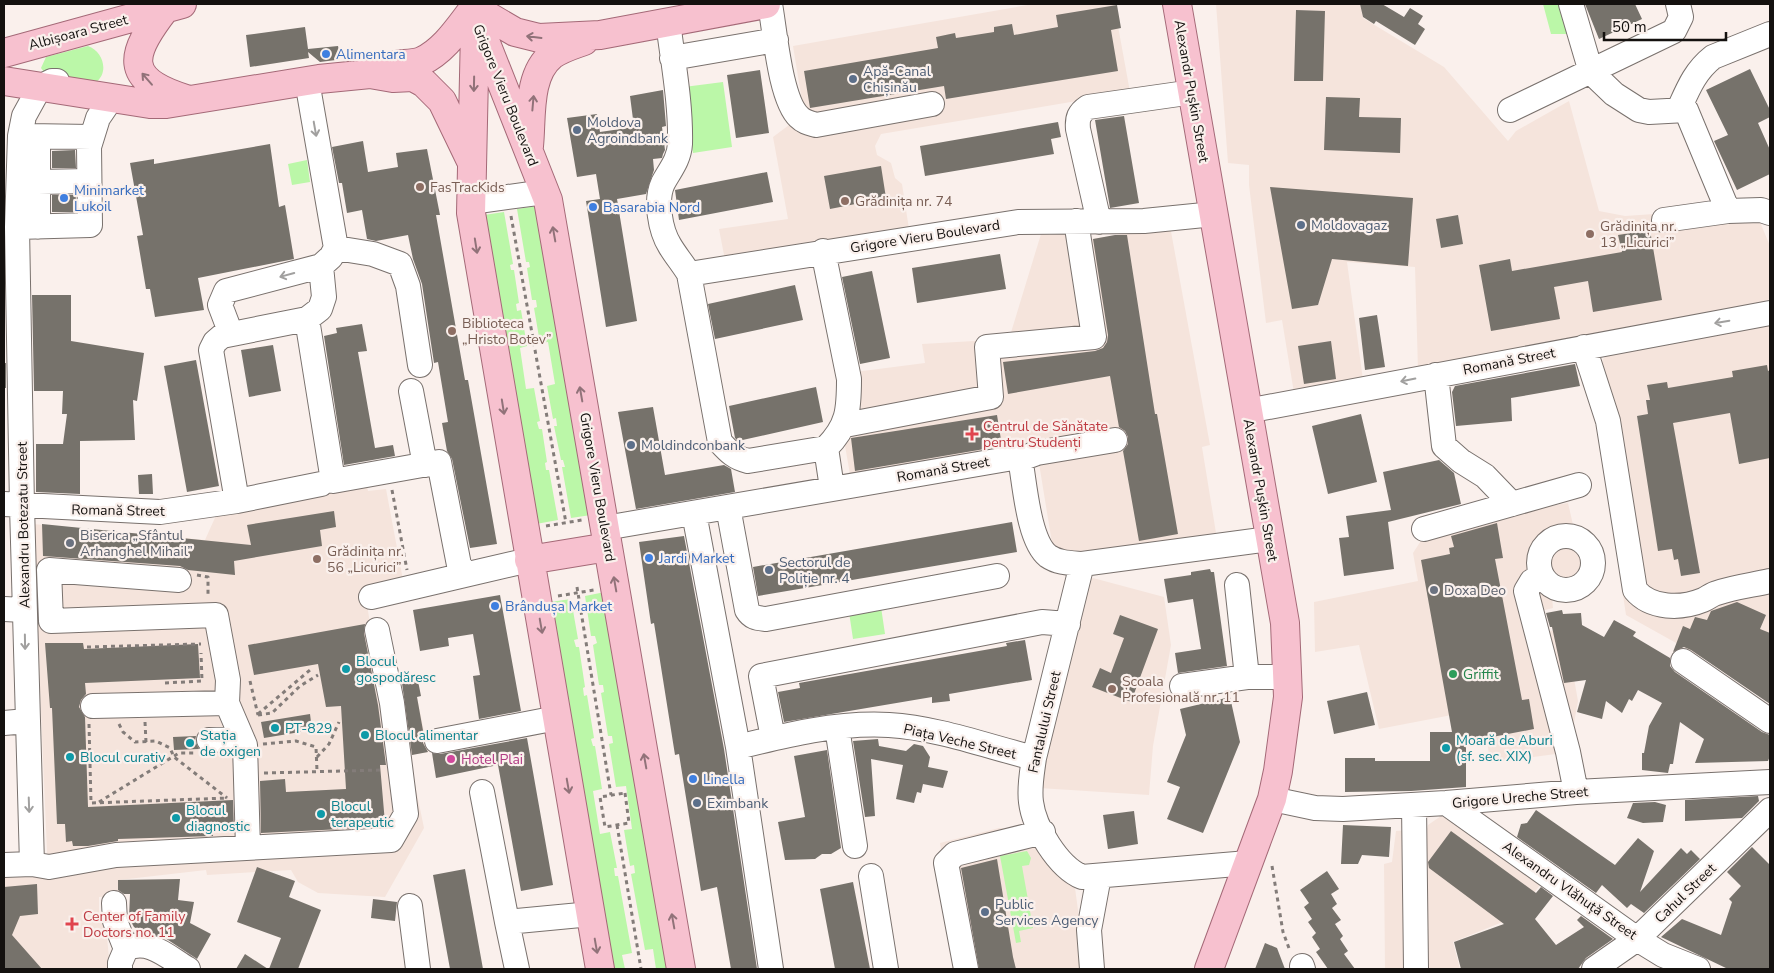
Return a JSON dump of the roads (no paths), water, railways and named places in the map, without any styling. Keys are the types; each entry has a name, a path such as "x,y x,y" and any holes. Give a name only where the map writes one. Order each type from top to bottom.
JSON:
{"main road":[{"path":"370,74 389,66 420,62 432,55 448,42 474,10 527,36 600,35 766,4"},
{"name":"Alexandr Pușkin Street","path":"1178,4 1284,623 1288,677 1285,727 1260,864 1209,969"},
{"path":"174,6 142,40 138,57 142,74 149,82 164,92 190,100"},
{"name":"Albișoara Street","path":"4,53 174,6"},
{"name":"Grigore Vieru Boulevard","path":"474,10 545,192 599,531 681,969"},
{"name":"Grigore Vieru Boulevard","path":"474,10 471,213 600,969"},
{"path":"529,152 534,89 540,70 554,54 600,35"},
{"path":"21,84 150,104 190,100 307,81 370,74 393,78 413,77 433,90 442,101 472,163"},
{"path":"529,560 599,531"}],"street":[{"path":"770,4 789,101 798,117 805,122 816,125 932,104"},
{"path":"1571,4 1591,72 1623,102 1639,110 1649,112 1686,110 1728,211"},
{"path":"1510,110 1674,31 1681,17 1678,4"},
{"path":"668,22 680,122 680,148 673,168 662,184 659,202 660,217 670,246 680,258 689,274 720,442 733,456 748,462 826,448 845,425 849,400 849,379 823,251"},
{"path":"1679,109 1694,77 1713,57 1770,34"},
{"path":"672,58 776,40"},
{"path":"231,334 220,305 226,291 321,266 331,258 336,248 307,81"},
{"path":"21,84 28,137 38,182 28,227 90,225 91,137 98,118 90,94 50,101 35,117 28,137"},
{"path":"1099,222 1078,129 1077,119 1081,112 1088,107 1193,92"},
{"path":"28,137 91,137"},
{"name":"Alexandru Botezatu Street","path":"28,137 28,227 13,505 15,722 32,864"},
{"path":"38,182 89,181"},
{"path":"471,202 545,192"},
{"path":"1664,220 1728,211 1761,210 1770,213"},
{"name":"Grigore Vieru Boulevard","path":"689,274 823,251 1018,222 1144,221 1214,214"},
{"path":"845,425 991,397 987,347 1094,336 1076,221"},
{"path":"336,248 373,254 400,264 408,286 420,365"},
{"path":"237,501 211,350 215,342 222,336 307,319 320,309 324,297 321,266"},
{"name":"Romană Street","path":"1247,411 1770,313"},
{"path":"307,319 327,483"},
{"path":"1584,347 1608,421 1635,590 1641,598 1668,606 1679,606 1704,600 1715,593 1770,581"},
{"path":"1436,375 1444,446 1460,461 1485,476 1512,504"},
{"path":"411,391 424,465 439,462 459,566 464,571 473,573"},
{"name":"Romană Street","path":"599,531 1007,458 1018,460 1037,453 1115,440"},
{"path":"826,448 832,488"},
{"path":"1018,460 1035,535 1043,551 1056,560 1082,564 1269,539"},
{"name":"Romană Street","path":"13,505 160,512 237,501 424,465"},
{"path":"1424,529 1579,485"},
{"path":"728,507 747,610 750,615 757,618 766,619 998,576"},
{"path":"694,513 738,747 771,969"},
{"path":"371,597 529,560"},
{"name":"Fantalului Street","path":"1082,564 1034,758 1031,802 1043,832 1058,860 1073,873 1082,877 1260,864"},
{"path":"179,580 49,570 51,621 216,615 228,680 227,703 244,742 246,774 237,798 248,848"},
{"path":"1541,576 1532,581 1526,590 1568,752 1576,792"},
{"path":"1237,585 1247,677"},
{"path":"773,738 761,676 1042,622 1068,624"},
{"path":"4,865 32,864 49,867 116,855 391,840 406,814 392,704 377,630"},
{"path":"1683,661 1770,721"},
{"path":"1182,686 1247,677 1288,677"},
{"path":"101,706 227,703"},
{"path":"437,740 557,718"},
{"name":"Piața Veche Street","path":"738,747 773,738 837,727 888,725 933,731 1034,758"},
{"path":"837,727 855,846"},
{"path":"209,740 244,742"},
{"name":"Grigore Ureche Street","path":"1272,798 1316,808 1414,805 1576,792 1770,782"},
{"path":"482,792 517,969"},
{"name":"Alexandru Vlăhuță Street","path":"1446,803 1637,939 1663,955 1698,969"},
{"path":"1414,805 1416,969"},
{"name":"Cahul Street","path":"1594,969 1637,939 1770,810"},
{"path":"966,969 946,863 955,854 1043,832"},
{"path":"871,876 886,969"},
{"path":"1092,969 1088,930 1099,876"},
{"path":"114,903 115,921 123,959"},
{"path":"410,906 418,969"},
{"path":"507,922 591,914"},
{"path":"123,959 133,945 145,945 188,969"}],"place":[{"name":"Alimentara","path":"326,54"},
{"name":"Apă-Canal Chișinău","path":"853,79"},
{"name":"Moldova Agroindbank","path":"577,130"},
{"name":"FasTracKids","path":"420,187"},
{"name":"Minimarket Lukoil","path":"64,198"},
{"name":"Grădinița nr. 74","path":"845,201"},
{"name":"Basarabia Nord","path":"593,207"},
{"name":"Moldovagaz","path":"1301,225"},
{"name":"Grădinița nr. 13 „Licurici”","path":"1590,234"},
{"name":"Biblioteca „Hristo Botev”","path":"452,331"},
{"name":"Centrul de Sănătate pentru Studenți","path":"972,434"},
{"name":"Moldindconbank","path":"631,445"},
{"name":"Biserica „Sfântul Arhanghel Mihail”","path":"70,543"},
{"name":"Jardi Market","path":"649,558"},
{"name":"Grădinița nr. 56 „Licurici”","path":"317,559"},
{"name":"Sectorul de Poliție nr. 4","path":"769,570"},
{"name":"Doxa Deo","path":"1434,590"},
{"name":"Brândușa Market","path":"495,606"},
{"name":"Blocul gospodăresc","path":"346,669"},
{"name":"Griffit","path":"1453,674"},
{"name":"Școala Profesională nr. 11","path":"1112,689"},
{"name":"PT-829","path":"275,728"},
{"name":"Blocul alimentar","path":"365,735"},
{"name":"Stația de oxigen","path":"190,743"},
{"name":"Moară de Aburi (sf. sec. XIX)","path":"1446,748"},
{"name":"Blocul curativ","path":"70,757"},
{"name":"Hotel Plai","path":"451,759"},
{"name":"Linella","path":"693,779"},
{"name":"Eximbank","path":"697,803"},
{"name":"Blocul terapeutic","path":"321,814"},
{"name":"Blocul diagnostic","path":"176,818"},
{"name":"Public Services Agency","path":"985,912"},
{"name":"Center of Family Doctors no. 11","path":"72,924"}]}
